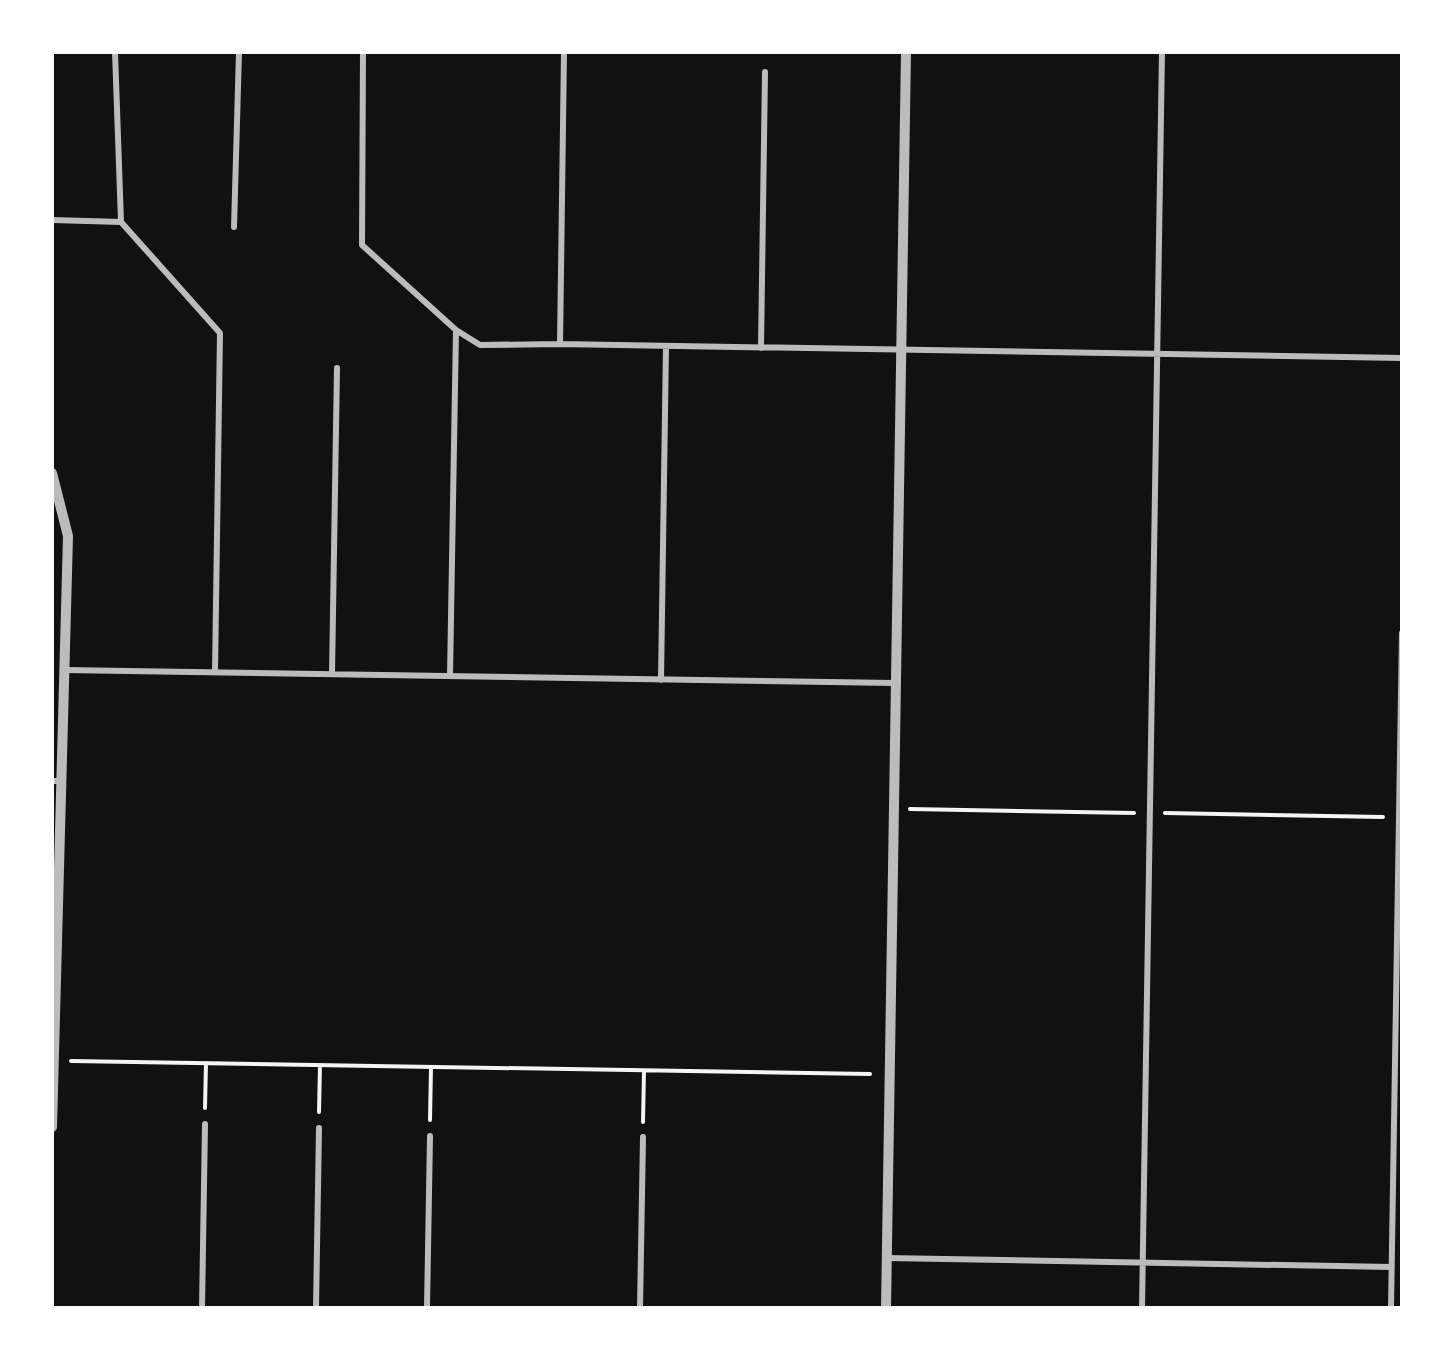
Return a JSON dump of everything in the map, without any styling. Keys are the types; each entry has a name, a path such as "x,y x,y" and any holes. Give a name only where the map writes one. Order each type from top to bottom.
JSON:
{"street":[{"path":"115,52 121,222 220,333 214,672"},
{"path":"234,227 239,52"},
{"path":"363,52 362,245 456,330 480,345 560,344 1401,358"},
{"path":"560,344 564,52"},
{"path":"886,1308 906,52"},
{"path":"1142,1308 1162,52"},
{"path":"761,348 765,72"},
{"path":"52,220 121,222"},
{"path":"450,676 456,330"},
{"path":"661,680 666,346"},
{"path":"332,674 337,368"},
{"path":"52,473 68,536 64,670 57,781 52,1127"},
{"path":"1391,1308 1401,633"},
{"path":"64,670 895,683"},
{"path":"202,1308 205,1124"},
{"path":"316,1308 319,1128"},
{"path":"427,1308 430,1136"},
{"path":"640,1308 643,1137"},
{"path":"886,1258 1391,1267"}],"path":[{"path":"54,1061 889,1075"},
{"path":"205,1124 206,1063"},
{"path":"319,1128 320,1065"},
{"path":"430,1136 431,1067"},
{"path":"643,1137 644,1071"}]}
